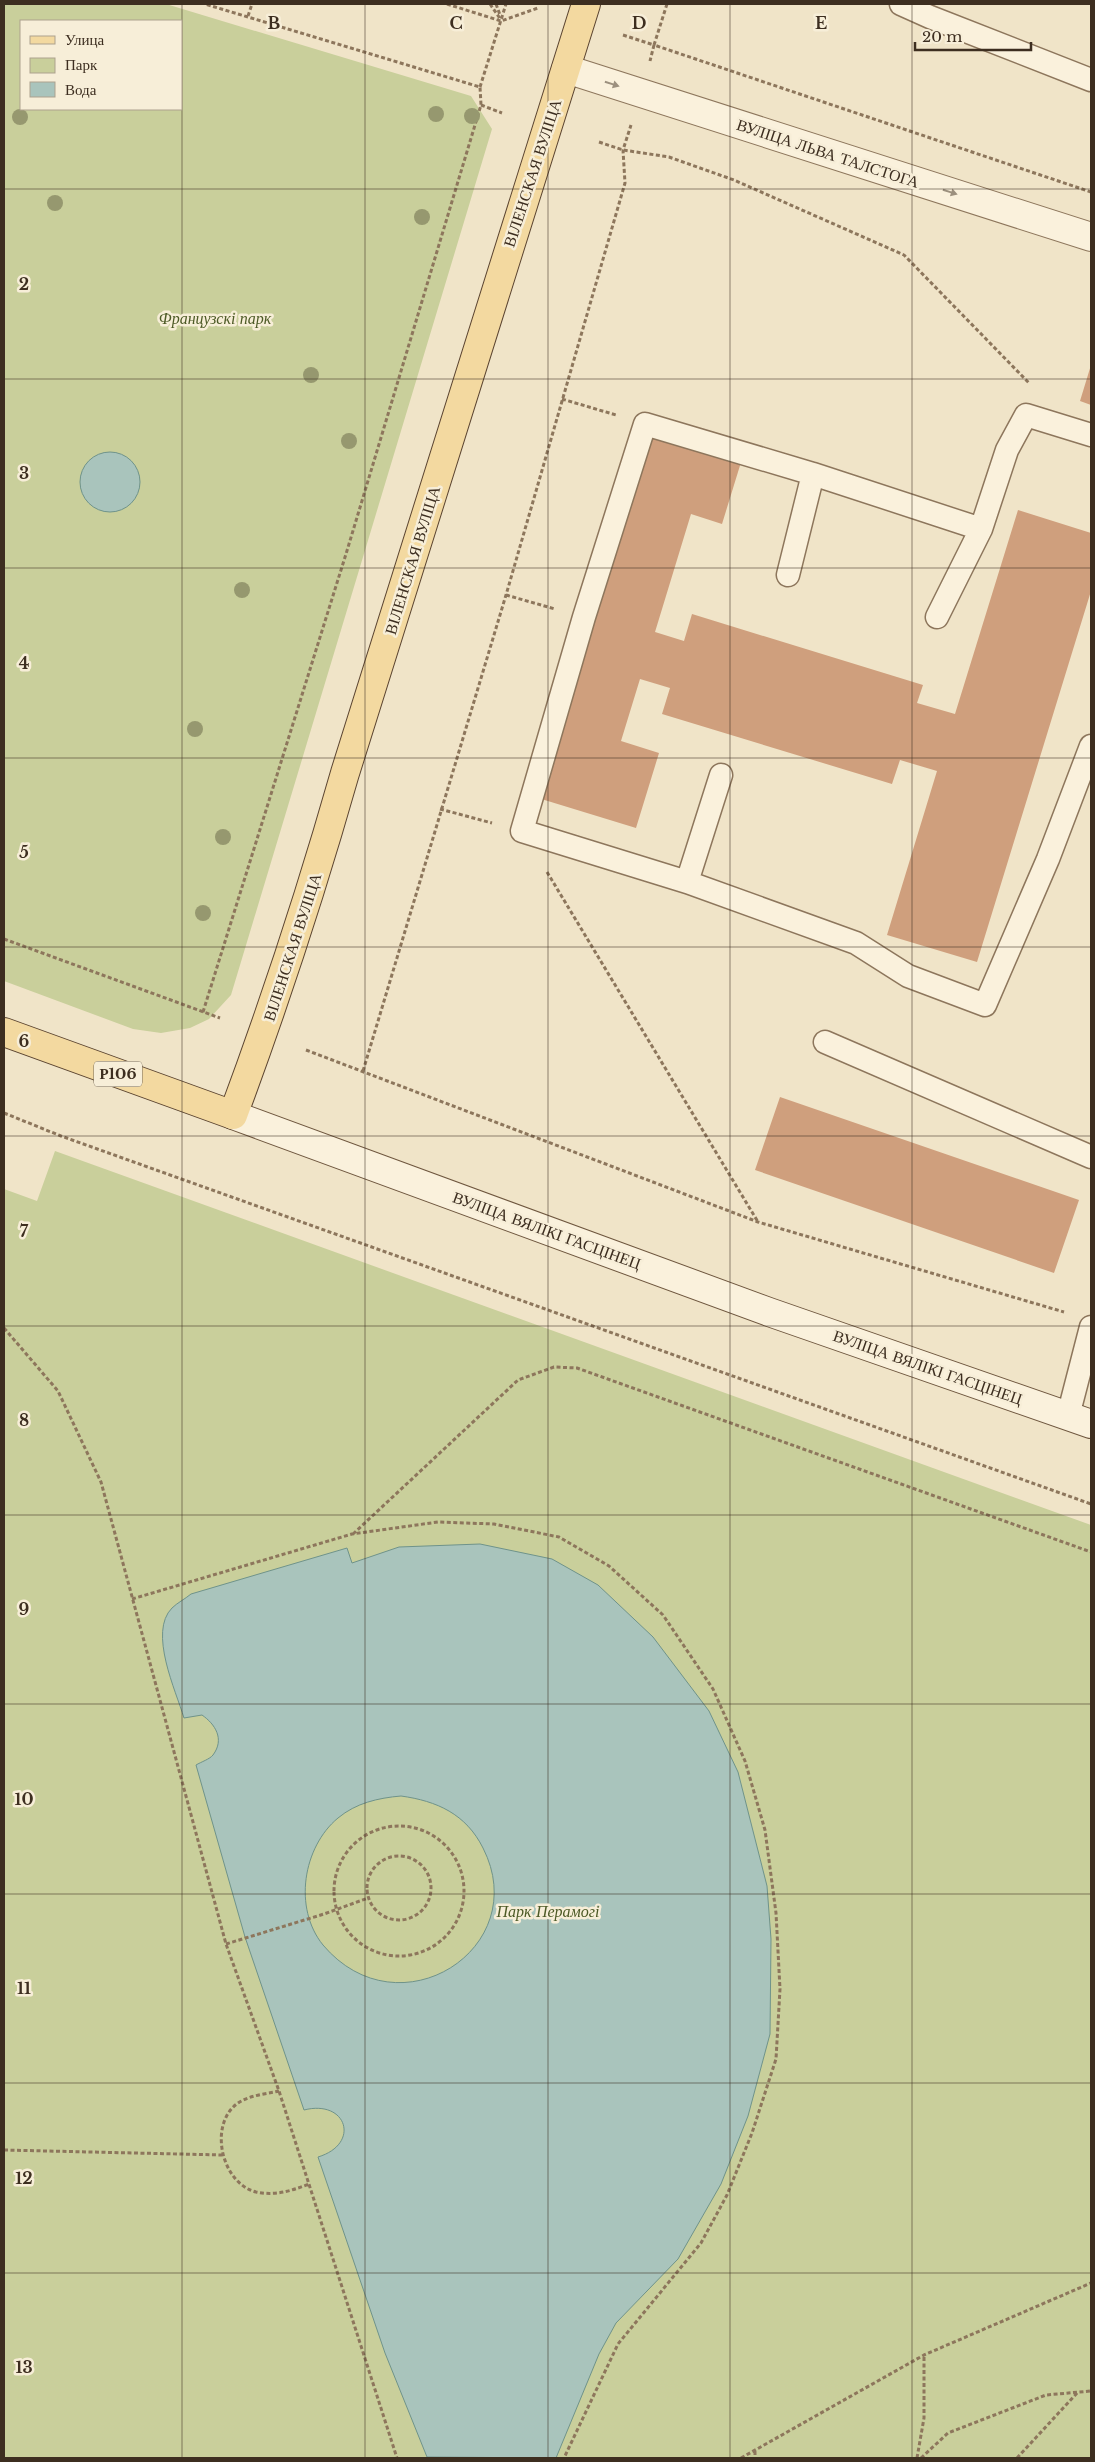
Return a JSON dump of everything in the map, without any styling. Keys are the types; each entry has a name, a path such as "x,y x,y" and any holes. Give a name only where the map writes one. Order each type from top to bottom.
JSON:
{"main road":[{"name":"ВІЛЕНСКАЯ ВУЛІЦА","path":"233,1115 280,986 312,889 345,773 586,4"},
{"name":"ВУЛІЦА ЛЬВА ТАЛСТОГА","path":"566,69 1091,237"},
{"name":"ВУЛІЦА ВЯЛІКІ ГАСЦІНЕЦ","path":"4,1032 770,1312 1079,1420"}],"lane":[{"path":"901,4 930,18 1091,80"},
{"path":"938,617 981,529 1007,450 1026,415 1091,435"},
{"path":"981,529 813,474 645,424 584,617 522,832 687,882 856,943 908,976 985,1005 1048,859 1091,746"},
{"path":"788,575 813,474"},
{"path":"687,882 721,775"},
{"path":"826,1042 1091,1158"},
{"path":"1079,1420 1091,1327"}],"path":[{"path":"205,4 480,87"},
{"path":"248,16 252,4"},
{"path":"447,4 501,21 538,8"},
{"path":"490,4 501,21"},
{"path":"496,4 501,21"},
{"path":"203,1012 346,554 481,106 480,87 506,4"},
{"path":"648,67 667,4"},
{"path":"623,35 1091,192"},
{"path":"481,106 502,113"},
{"path":"364,1071 440,810 506,595 625,183 623,150 632,122"},
{"path":"599,142 623,150 669,157 734,180 904,255 1036,390 1053,423"},
{"path":"562,399 645,424"},
{"path":"506,595 584,617"},
{"path":"440,810 522,832 758,1222"},
{"path":"4,939 220,1018"},
{"path":"306,1050 758,1222 1072,1314"},
{"path":"4,1113 61,1136 1091,1504"},
{"path":"4,1328 58,1391 101,1482 226,1944 279,2091 397,2458"},
{"path":"352,1534 518,1380 554,1366 576,1368 1091,1552"},
{"path":"132,1600 352,1534 438,1522 494,1524 559,1537 609,1566 663,1615 713,1689 745,1761 765,1830 776,1913 780,1989 776,2059 752,2133 728,2195 701,2243 618,2344 564,2458"},
{"path":"405,1826 423,1830 440,1840 452,1853 461,1869 464,1888 463,1906 456,1924 444,1938 429,1949 412,1955 393,1956 375,1952 358,1942 342,1922 336,1909 334,1894 336,1876 342,1858 354,1843 369,1833 386,1827 405,1826"},
{"path":"404,1856 415,1860 425,1869 430,1880 431,1893 427,1904 418,1914 407,1919 394,1920 383,1916 373,1908 368,1898 367,1884 371,1872 380,1862 391,1857 404,1856"},
{"path":"226,1944 324,1914 368,1898"},
{"path":"279,2091 250,2098 238,2104 228,2115 224,2126 222,2155 234,2178 254,2192 286,2193 309,2184"},
{"path":"4,2150 222,2155"},
{"path":"742,2458 924,2355 1091,2283"},
{"path":"917,2458 924,2418 924,2355"},
{"path":"921,2458 948,2433 1046,2395 1091,2391"},
{"path":"1017,2458 1078,2392"},
{"path":"755,2450 755,2458"}],"green space":[{"name":"Французскі парк","path":"4,4 166,4 471,96 492,129 231,995 209,1019 190,1028 161,1033 133,1029 4,981"},
{"name":"Парк Перамогі","path":"55,1151 1091,1525 1091,2458 4,2458 4,1189 37,1201"}],"water":[{"path":"110,452 126,457 131,461 135,466 140,482 135,498 131,503 126,507 110,512 94,507 89,503 85,498 80,482 85,466 89,461 94,457"},
{"path":"480,1544 552,1559 598,1585 653,1637 709,1711 738,1772 767,1886 771,1939 770,2034 748,2116 721,2184 678,2259 616,2323 599,2354 556,2458 427,2457 385,2353 318,2157 332,2151 340,2143 344,2134 343,2124 339,2117 330,2111 319,2108 304,2110 245,1937 196,1765 208,1759 217,1749 217,1732 202,1715 184,1718 170,1678 163,1646 165,1619 176,1604 191,1594 347,1548 352,1563 399,1547","holes":["401,1796 427,1801 449,1811 468,1826 476,1836 483,1848 494,1885 490,1918 475,1946 451,1968 420,1980 387,1982 354,1971 323,1945 314,1930 308,1914 305,1896 306,1878 310,1861 317,1845 326,1830 338,1818 360,1805 376,1800"]}],"building":[{"path":"1091,365 1091,405 1080,401"},
{"path":"651,431 742,459 722,524 691,514 655,632 684,641 692,614 923,685 917,703 955,714 1018,510 1091,533 1091,591 977,962 887,935 937,771 900,760 892,784 662,714 670,688 640,679 621,741 659,753 636,828 538,798"},
{"path":"780,1097 1079,1200 1054,1273 755,1170"}]}
